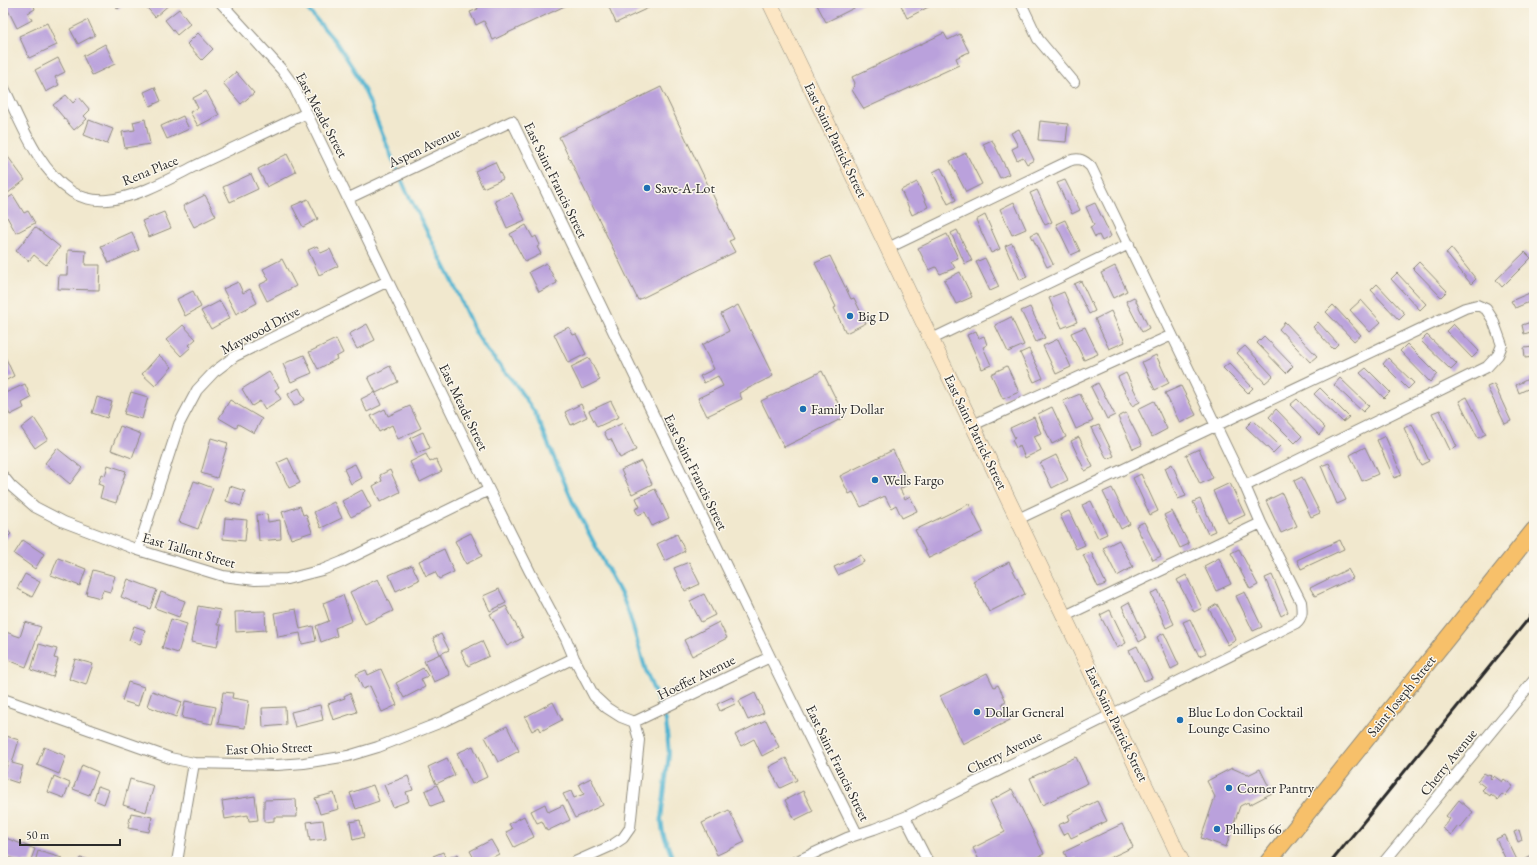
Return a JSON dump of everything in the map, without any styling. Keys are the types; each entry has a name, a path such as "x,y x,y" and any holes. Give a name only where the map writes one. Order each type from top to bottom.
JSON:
{"main road":[{"name":"East Saint Patrick Street","path":"770,3 1182,862"},
{"name":"Saint Joseph Street","path":"1268,862 1534,530"}],"street":[{"name":"East Meade Street","path":"221,3 282,70 292,85 349,198 489,490 594,696 616,714 634,722"},
{"path":"1021,3 1038,39 1074,82"},
{"name":"Rena Place","path":"3,86 31,144 54,176 72,192 83,198 95,200 108,200 143,191 307,113"},
{"name":"Aspen Avenue","path":"349,198 512,121"},
{"name":"East Saint Francis Street","path":"512,121 770,657 858,834"},
{"path":"888,248 1076,159 1084,160 1091,167 1129,244 1261,523 1065,616"},
{"path":"932,339 1129,244"},
{"name":"Maywood Drive","path":"138,550 179,424 197,390 214,372 235,356 388,281"},
{"path":"1018,519 1465,308 1477,305 1486,309 1493,320 1502,345 1498,355 1487,366 1244,486"},
{"path":"973,425 1172,335"},
{"name":"East Tallent Street","path":"3,476 11,486 35,507 64,522 138,550 223,576 255,580 287,579 322,570 342,562 489,490"},
{"name":"Cherry Avenue","path":"795,862 831,844 905,817 1296,623 1300,620 1303,612 1300,602 1261,523"},
{"name":"Hoeffer Avenue","path":"634,722 770,657"},
{"name":"East Ohio Street","path":"3,699 170,758 194,763 277,765 304,763 348,756 378,747 437,724 574,658"},
{"name":"Cherry Avenue","path":"1384,862 1534,680"},
{"path":"575,862 611,846 623,838 630,828 640,740 634,722"},
{"path":"177,862 194,763"},
{"path":"905,817 928,862"}],"building":[{"path":"12,3 33,3 35,9 28,13 32,20 17,28 6,6"},
{"path":"113,3 125,3 118,9"},
{"path":"143,3 171,3 155,17"},
{"path":"475,3 571,3 493,40 484,21 476,25 470,12 478,9"},
{"path":"607,3 659,3 616,23"},
{"path":"816,3 864,3 826,22"},
{"path":"900,3 936,3 907,18"},
{"path":"179,9 190,24 177,35 165,20"},
{"path":"88,20 95,35 78,44 70,29"},
{"path":"47,23 57,45 29,58 19,36"},
{"path":"198,33 213,49 202,60 187,44"},
{"path":"944,33 948,40 960,34 969,52 956,58 959,65 864,109 852,90 855,83 852,77"},
{"path":"105,44 115,64 92,75 83,56"},
{"path":"58,58 65,72 55,77 59,85 46,92 35,70"},
{"path":"236,72 254,93 241,104 223,83"},
{"path":"155,87 161,101 150,106 144,92"},
{"name":"Save-A-Lot","path":"661,87 734,239 729,241 735,252 638,300 559,137"},
{"path":"206,91 219,115 198,126 190,112 198,108 193,98"},
{"path":"66,95 73,103 79,97 90,110 84,116 87,119 74,130 53,105"},
{"path":"183,116 189,129 167,139 161,126"},
{"path":"145,119 150,144 125,148 122,132 135,130 133,122"},
{"path":"89,120 113,129 107,144 84,135"},
{"path":"1040,121 1068,124 1066,142 1038,140"},
{"path":"1019,129 1034,160 1027,164 1023,157 1017,160 1012,149 1018,146 1011,133"},
{"path":"992,140 1009,174 1000,178 983,144"},
{"path":"3,150 25,180 3,197"},
{"path":"966,153 982,184 966,192 950,161"},
{"path":"287,154 296,172 267,187 258,169"},
{"path":"495,162 503,179 483,188 475,171"},
{"path":"941,168 956,200 948,204 933,172"},
{"path":"251,174 258,189 230,202 223,187"},
{"path":"1065,180 1080,210 1072,214 1057,183"},
{"path":"917,182 928,207 912,215 901,190"},
{"path":"1037,190 1052,222 1045,225 1030,193"},
{"path":"512,193 525,220 507,228 495,201"},
{"path":"13,195 24,213 28,211 35,223 16,233 7,217 3,219 3,201"},
{"path":"205,195 216,216 194,227 183,206"},
{"path":"308,199 318,219 303,227 292,206"},
{"path":"1014,202 1026,229 1012,235 1000,209"},
{"path":"1095,203 1111,236 1102,241 1099,235 1095,237 1090,227 1094,225 1086,207"},
{"path":"164,212 171,228 149,237 142,221"},
{"path":"985,215 1000,249 991,253 976,220"},
{"path":"1065,220 1080,251 1071,255 1056,224"},
{"path":"526,225 533,238 536,236 540,245 537,247 541,254 525,262 510,234"},
{"path":"35,227 60,247 46,265 34,255 29,261 16,251"},
{"path":"957,230 972,261 965,264 951,233"},
{"path":"132,232 139,250 109,263 101,246"},
{"path":"1037,232 1053,264 1047,267 1031,235"},
{"path":"947,234 958,258 951,261 955,268 940,274 936,267 929,270 918,248"},
{"path":"1012,243 1027,277 1020,280 1005,246"},
{"path":"317,246 321,253 330,249 338,266 319,275 308,250"},
{"path":"1451,248 1476,279 1471,284 1446,253"},
{"path":"68,250 86,251 85,265 100,265 99,290 58,289 59,275 67,275"},
{"path":"1525,252 1531,258 1502,287 1496,280"},
{"path":"830,256 851,299 854,298 866,323 846,333 834,308 836,307 815,263"},
{"path":"985,258 999,287 990,291 976,262"},
{"path":"282,259 296,286 267,301 259,285 269,280 263,269"},
{"path":"1419,262 1447,291 1441,297 1413,268"},
{"path":"546,263 557,283 539,292 529,272"},
{"path":"1115,266 1127,291 1113,298 1101,273"},
{"path":"960,272 972,297 956,304 944,280"},
{"path":"1397,273 1426,304 1420,310 1391,279"},
{"path":"1081,281 1095,311 1089,314 1074,284"},
{"path":"238,282 243,293 250,289 257,303 236,314 223,289"},
{"path":"1377,284 1405,314 1399,320 1371,290"},
{"path":"193,291 201,307 185,316 177,299"},
{"path":"1534,291 1534,300 1515,308 1511,301"},
{"path":"1064,292 1077,322 1062,328 1049,298"},
{"path":"1134,297 1149,328 1142,332 1126,301"},
{"path":"1361,300 1381,322 1370,332 1350,310"},
{"path":"220,301 230,318 211,329 201,311"},
{"path":"738,305 773,376 739,393 742,399 707,416 698,398 723,386 718,376 704,383 700,376 714,369 702,345 729,331 721,314"},
{"path":"1333,305 1361,335 1354,341 1326,312"},
{"path":"1030,307 1045,338 1036,342 1021,311"},
{"path":"1111,311 1125,342 1109,349 1095,319"},
{"path":"1011,317 1024,345 1008,352 995,325"},
{"path":"1534,321 1534,331 1524,334 1522,325"},
{"path":"1285,322 1317,356 1310,362 1279,329"},
{"path":"1318,322 1338,344 1333,349 1313,327"},
{"path":"367,324 375,340 357,349 349,334"},
{"path":"1453,324 1479,351 1472,358 1446,331"},
{"path":"183,325 196,339 189,345 191,347 181,356 166,340"},
{"path":"569,327 573,335 576,334 586,354 568,363 554,334"},
{"path":"1085,327 1098,354 1084,360 1071,333"},
{"path":"976,331 979,338 984,336 987,345 983,347 991,365 982,369 967,335"},
{"path":"1427,335 1457,364 1451,370 1421,341"},
{"path":"1264,336 1293,366 1286,373 1257,343"},
{"path":"336,339 343,353 336,357 337,359 318,369 309,352"},
{"path":"1058,339 1071,367 1056,374 1043,346"},
{"path":"1407,344 1437,374 1430,382 1400,351"},
{"path":"1245,346 1273,376 1265,383 1237,353"},
{"path":"1534,347 1534,357 1525,358 1524,348"},
{"path":"1029,349 1043,378 1034,382 1020,353"},
{"path":"3,352 14,376 3,382"},
{"path":"159,355 172,367 155,386 142,374"},
{"path":"304,355 312,373 291,382 283,364"},
{"path":"1156,355 1169,383 1155,390 1142,362"},
{"path":"589,358 600,380 582,389 571,367"},
{"path":"1388,358 1414,383 1408,389 1383,364"},
{"path":"1229,363 1253,388 1248,393 1223,368"},
{"path":"390,366 398,382 376,393 368,377"},
{"path":"1007,366 1019,392 1003,399 991,374"},
{"path":"1366,368 1390,392 1384,398 1360,373"},
{"name":"Family Dollar","path":"822,371 845,417 784,447 761,401"},
{"path":"269,372 279,387 275,390 281,399 265,409 260,401 252,406 242,389"},
{"path":"1126,373 1140,402 1132,406 1118,377"},
{"path":"1534,376 1534,386 1519,393 1516,385"},
{"path":"1340,378 1369,406 1363,412 1334,385"},
{"path":"1098,383 1115,415 1107,419 1091,387"},
{"path":"25,384 31,398 22,403 24,408 10,415 3,400 3,394"},
{"path":"1494,384 1511,421 1505,424 1487,387"},
{"path":"1181,386 1196,415 1180,423 1165,393"},
{"path":"299,388 305,400 294,406 288,394"},
{"path":"1320,388 1349,417 1343,422 1314,394"},
{"path":"131,392 148,397 142,419 124,414"},
{"path":"375,392 381,405 367,412 361,399"},
{"path":"1080,394 1093,421 1076,429 1063,401"},
{"path":"97,397 112,402 107,418 92,413"},
{"path":"1467,397 1486,434 1478,438 1459,401"},
{"path":"1297,399 1325,428 1319,435 1290,405"},
{"path":"230,400 262,419 254,433 238,424 236,428 219,418"},
{"path":"611,401 619,417 597,427 589,411"},
{"path":"1154,401 1167,429 1152,437 1138,409"},
{"path":"581,404 587,417 571,425 565,412"},
{"path":"410,406 421,428 398,439 392,425 379,432 371,416 385,409 388,416"},
{"path":"1052,407 1066,437 1052,444 1038,414"},
{"path":"1276,409 1302,436 1295,443 1269,417"},
{"path":"1440,410 1457,447 1450,450 1432,413"},
{"path":"1126,413 1142,445 1133,449 1118,417"},
{"path":"1034,417 1041,433 1034,436 1041,450 1025,458 1020,446 1016,448 1012,440 1015,438 1010,428"},
{"path":"34,418 48,439 35,448 21,428"},
{"path":"1253,420 1280,446 1273,453 1246,427"},
{"path":"623,423 636,450 620,458 611,439 608,440 604,432"},
{"path":"1412,424 1429,461 1421,465 1404,428"},
{"path":"1099,425 1114,456 1107,459 1091,428"},
{"path":"120,426 141,434 132,458 111,450"},
{"path":"423,432 430,448 417,453 410,438"},
{"path":"1385,436 1402,475 1394,478 1377,440"},
{"path":"1079,437 1093,467 1085,471 1071,441"},
{"path":"211,438 228,443 217,478 201,473"},
{"path":"1365,447 1378,474 1362,481 1350,455"},
{"path":"57,448 82,468 70,484 45,463"},
{"path":"1199,449 1213,478 1200,484 1186,455"},
{"name":"Wells Fargo","path":"893,450 909,484 900,489 905,499 910,496 917,511 902,518 896,505 891,508 885,496 861,507 853,492 849,494 840,476"},
{"path":"426,454 430,462 436,459 442,471 420,482 410,462"},
{"path":"1056,455 1068,480 1052,488 1040,463"},
{"path":"288,458 300,483 289,488 277,463"},
{"path":"641,461 652,484 632,494 621,470"},
{"path":"1329,463 1346,500 1337,504 1321,466"},
{"path":"355,464 362,478 351,484 344,469"},
{"path":"1172,464 1186,496 1178,499 1165,468"},
{"path":"108,465 126,471 116,503 100,498 103,486 98,484 101,474 105,476"},
{"path":"390,470 400,492 380,502 373,486 382,481 380,475"},
{"path":"1141,474 1158,511 1150,515 1133,478"},
{"path":"1302,477 1320,513 1311,517 1294,481"},
{"path":"194,481 213,488 198,529 179,522"},
{"path":"1230,483 1245,515 1228,523 1213,491"},
{"path":"230,486 245,491 241,506 226,501"},
{"path":"1112,488 1130,524 1121,529 1103,492"},
{"path":"655,489 669,518 652,526 645,512 638,515 635,509 640,507 636,498"},
{"path":"362,490 371,507 351,517 342,501"},
{"path":"1282,493 1297,526 1281,533 1266,501"},
{"path":"1200,499 1215,531 1208,534 1193,502"},
{"path":"1091,501 1107,534 1098,538 1082,505"},
{"path":"334,502 342,518 321,528 314,512"},
{"path":"969,504 983,532 929,558 915,530"},
{"path":"300,506 303,515 306,514 312,532 291,539 282,512"},
{"path":"1069,511 1085,545 1076,549 1060,515"},
{"path":"1172,511 1189,544 1180,548 1164,515"},
{"path":"267,514 268,522 280,520 281,539 259,541 257,515"},
{"path":"225,518 247,520 245,541 223,539"},
{"path":"1144,522 1161,556 1153,560 1136,526"},
{"path":"3,525 11,534 3,542"},
{"path":"471,533 482,556 466,564 455,541"},
{"path":"677,534 685,551 665,561 657,544"},
{"path":"23,540 44,554 35,569 14,554"},
{"path":"1119,540 1133,567 1117,576 1103,548"},
{"path":"1340,540 1344,549 1301,569 1297,560"},
{"path":"444,549 454,572 439,579 435,572 426,576 419,561"},
{"path":"1239,549 1258,585 1250,589 1231,553"},
{"path":"1091,552 1106,584 1098,587 1083,555"},
{"path":"861,555 864,562 838,575 834,567"},
{"path":"58,558 86,569 80,586 51,575"},
{"path":"1219,558 1231,584 1216,591 1204,566"},
{"path":"689,562 700,584 685,591 674,568"},
{"path":"1009,562 1025,594 989,612 973,581"},
{"path":"412,565 419,580 396,591 389,575"},
{"path":"1348,569 1353,578 1315,596 1310,588"},
{"path":"93,570 115,576 110,592 103,590 100,598 86,594"},
{"path":"25,574 40,582 32,597 17,589"},
{"path":"1186,575 1202,608 1194,612 1177,580"},
{"path":"1272,575 1288,612 1281,616 1265,578"},
{"path":"128,579 157,590 150,609 121,597"},
{"path":"378,579 393,611 365,624 350,592"},
{"path":"499,589 506,603 490,611 483,596"},
{"path":"1158,590 1174,624 1166,628 1151,594"},
{"path":"161,592 185,601 179,617 155,608"},
{"path":"1245,592 1262,627 1253,631 1236,596"},
{"path":"704,594 715,615 701,622 690,601"},
{"path":"343,595 352,621 335,628 337,636 321,642 316,626 329,621 323,603"},
{"path":"1129,602 1146,638 1139,642 1122,606"},
{"path":"1217,604 1236,640 1228,645 1209,609"},
{"path":"198,606 220,610 217,625 221,625 217,647 191,642"},
{"path":"506,606 523,638 507,646 490,614"},
{"path":"296,609 300,629 313,626 316,641 302,644 300,633 278,637 274,613"},
{"path":"1110,610 1126,643 1117,648 1100,615"},
{"path":"265,611 266,630 236,632 235,612"},
{"path":"171,619 187,624 178,653 162,648"},
{"path":"1190,619 1206,653 1199,656 1183,622"},
{"path":"25,622 41,627 26,667 3,658 3,631 20,637"},
{"path":"719,622 727,638 692,656 684,640"},
{"path":"134,626 145,630 140,645 129,640"},
{"path":"1164,633 1179,665 1171,669 1157,637"},
{"path":"441,634 449,650 440,654 433,638"},
{"path":"482,641 489,656 468,666 461,651"},
{"path":"39,644 57,649 54,658 58,659 53,677 31,670"},
{"path":"1137,646 1152,678 1144,681 1129,650"},
{"path":"440,654 450,675 434,682 424,661"},
{"path":"75,659 93,664 86,685 69,679"},
{"path":"423,668 428,676 421,679 425,687 404,698 396,683"},
{"path":"381,669 397,705 382,712 370,686 363,689 356,674 366,670 368,675"},
{"name":"Dollar General","path":"987,673 994,687 998,685 1006,701 1002,703 1010,720 963,744 940,696"},
{"path":"128,682 144,687 138,706 122,701"},
{"path":"152,691 182,702 176,717 147,706"},
{"path":"223,692 233,693 232,698 249,701 245,728 218,724"},
{"path":"350,693 357,712 333,720 328,704 345,698 344,696"},
{"path":"755,693 764,713 748,720 739,701"},
{"path":"732,697 735,704 720,711 717,704"},
{"path":"185,701 216,707 212,724 182,718"},
{"path":"553,702 562,720 541,731 539,727 532,731 525,717"},
{"path":"320,705 323,720 295,727 291,712"},
{"path":"285,707 286,725 263,727 262,708"},
{"path":"766,720 779,747 762,756 754,739 741,746 735,735"},
{"path":"507,726 519,751 498,762 485,737"},
{"path":"3,735 19,740 12,763 23,766 18,783 3,778 8,762 3,760"},
{"path":"473,746 487,777 472,784 457,753"},
{"path":"44,747 66,756 59,774 37,765"},
{"path":"1076,757 1088,783 1042,805 1030,778"},
{"path":"447,758 455,775 436,784 428,767"},
{"path":"786,758 797,780 780,788 769,767"},
{"path":"82,765 98,772 89,795 73,789"},
{"path":"1232,768 1248,775 1260,769 1272,793 1249,805 1248,802 1240,806 1226,847 1201,838 1215,797 1207,781"},
{"path":"1484,773 1487,775 1489,774 1491,779 1494,776 1502,782 1504,779 1513,786 1505,796 1502,794 1498,800 1491,794 1490,796 1482,790 1485,787 1477,781"},
{"path":"54,776 70,783 64,798 48,792"},
{"path":"408,776 413,790 406,792 409,801 393,807 384,785"},
{"path":"591,778 603,805 575,818 563,794 571,791 574,798 584,794 579,784"},
{"path":"130,779 154,786 146,812 123,805"},
{"path":"373,785 379,801 356,809 350,793"},
{"path":"437,785 444,801 431,806 425,791"},
{"path":"98,786 109,790 104,804 94,800"},
{"path":"1012,789 1044,854 1027,862 980,862 973,848 1005,832 990,801"},
{"path":"803,791 813,811 795,820 785,800"},
{"path":"334,793 339,809 320,814 315,798"},
{"path":"255,796 258,820 249,821 248,815 225,819 222,801"},
{"path":"296,799 297,817 274,817 274,821 264,822 264,800"},
{"path":"1459,800 1473,812 1460,828 1458,826 1451,835 1442,828 1450,819 1446,816"},
{"path":"1097,801 1107,821 1071,838 1068,832 1063,835 1058,825 1070,820 1068,815"},
{"path":"545,804 548,812 563,805 570,820 547,831 542,821 537,823 531,811"},
{"path":"729,810 745,842 717,855 702,823"},
{"path":"131,813 152,817 149,832 128,828"},
{"path":"524,816 534,837 514,847 506,832 512,829 509,824"},
{"path":"323,820 326,839 310,841 307,822"},
{"path":"360,820 364,837 353,840 350,822"},
{"path":"1122,824 1133,847 1101,862 1078,862 1076,858 1069,862 1064,852"},
{"path":"1519,830 1522,840 1518,842 1514,832"},
{"path":"1505,835 1518,862 1507,862 1496,839"},
{"path":"3,837 35,849 30,862 21,862 3,855"},
{"path":"491,840 499,854 483,862 476,862 470,851"},
{"path":"38,851 62,858 61,862 35,862"},
{"path":"443,852 446,859 458,854 461,862 435,862 433,856"},
{"path":"1534,855 1534,862 1520,862"},
{"path":"80,858 95,861 95,862 79,862"}],"waterway":[{"path":"302,3 336,42 353,68 366,94 405,188 451,279 475,332 486,349 516,385 535,413 574,505 623,598 646,671 666,721 669,754 661,819 663,833 674,862"}],"railway":[{"path":"1331,862 1534,612"}],"place":[{"name":"Save-A-Lot","path":"647,188"},
{"name":"Big D","path":"850,316"},
{"name":"Family Dollar","path":"803,409"},
{"name":"Wells Fargo","path":"875,480"},
{"name":"Dollar General","path":"977,712"},
{"name":"Blue Lo don Cocktail Lounge Casino","path":"1180,720"},
{"name":"Corner Pantry","path":"1229,788"},
{"name":"Phillips 66","path":"1217,829"}]}
